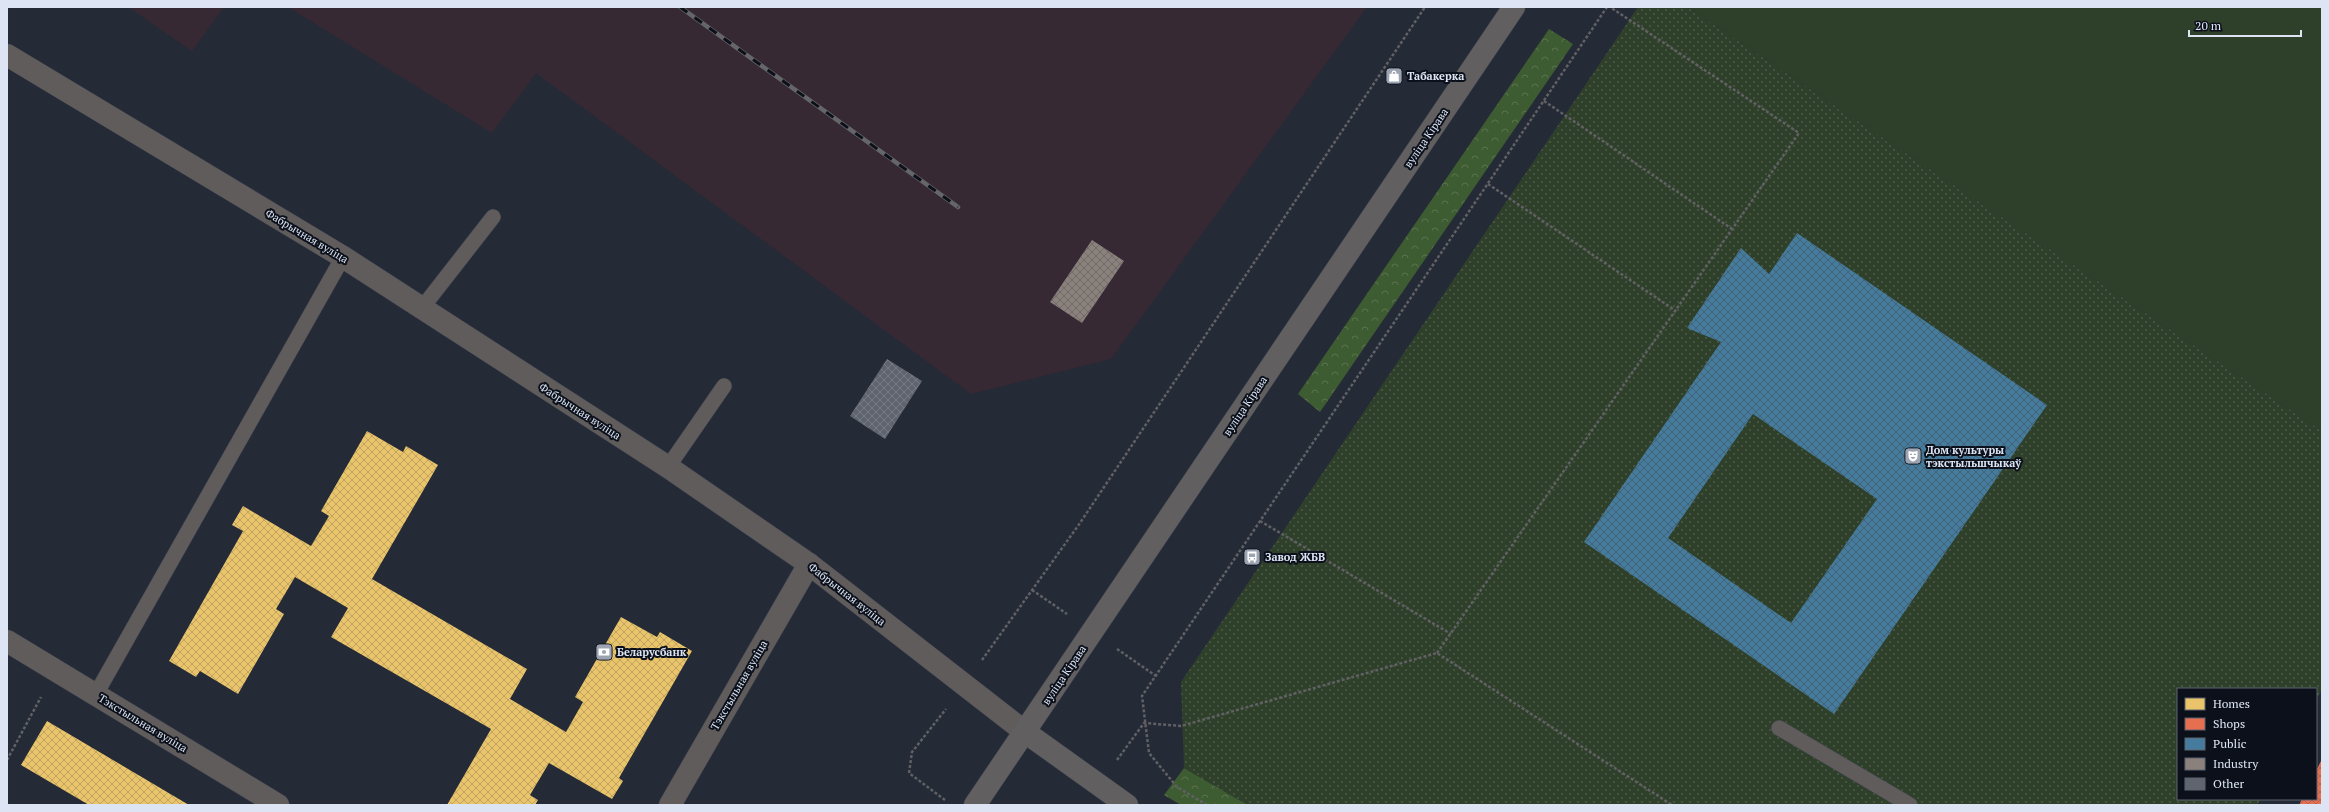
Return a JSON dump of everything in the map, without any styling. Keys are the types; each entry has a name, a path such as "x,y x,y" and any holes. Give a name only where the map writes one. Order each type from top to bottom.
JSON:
{"main road":[{"name":"вуліца Кірава","path":"975,805 1514,7"},
{"name":"Фабрычная вуліца","path":"1025,732 1127,805"}],"street":[{"name":"Фабрычная вуліца","path":"7,55 343,257 668,467 809,564 1025,732"},
{"name":"Тэкстыльная вуліца","path":"670,805 809,564"},
{"name":"Тэкстыльная вуліца","path":"7,641 278,805"}],"lane":[{"path":"422,308 493,217"},
{"path":"96,694 343,257"},
{"path":"668,467 724,386"},
{"path":"1779,728 1910,805"}],"path":[{"path":"952,805 909,773 912,752 964,686 1080,523 1425,7"},
{"path":"1144,723 1181,726 1438,653 1799,133 1608,7 1142,696 1144,723 1149,753 1177,787 1208,805"},
{"path":"1544,101 1732,229"},
{"path":"1488,184 1676,311"},
{"path":"1260,521 1451,634"},
{"path":"1438,653 1672,805"},
{"path":"7,760 56,670"}],"shaded area":[{"path":"128,7 224,7 192,51"},
{"path":"288,7 1367,7 1111,359 971,394 536,73 492,133"}],"green space":[{"path":"1638,7 1687,7 2322,431 2322,690 2317,698 2317,688 2177,688 2177,800 2260,800 2257,805 1248,805 1184,768 1181,682"},
{"path":"1687,7 2322,7 2322,431"},
{"path":"1549,29 1573,44 1320,412 1298,394"},
{"path":"1184,768 1248,805 1181,805 1164,795"}],"building: Homes":[{"path":"367,431 403,452 406,446 438,465 372,579 527,669 510,699 566,732 583,702 575,697 621,617 657,637 660,632 692,651 619,778 623,781 612,799 549,763 530,795 538,800 535,805 447,805 491,729 331,637 348,608 295,577 276,609 284,614 238,694 200,671 196,677 169,661 243,531 232,525 243,506 311,546 329,516 321,511"},
{"path":"47,721 189,805 89,805 21,765"}],"building: Shops":[{"path":"2322,759 2322,805 2299,805 2302,800 2317,800 2317,769"}],"building: Public":[{"name":"Дом культуры тэкстыльшчыкаў","path":"1797,233 2047,405 1834,714 1584,542 1721,342 1687,328 1741,248 1769,274","holes":["1753,414 1877,499 1791,623 1668,538"]}],"building: Industry":[{"path":"1092,240 1124,261 1082,323 1050,302"}],"building: Other":[{"path":"887,359 922,381 885,439 850,416"}],"railway":[{"path":"680,7 958,207"}],"place":[{"name":"Табакерка","path":"1394,76"},
{"name":"Дом культуры тэкстыльшчыкаў","path":"1913,456"},
{"name":"Завод ЖБВ","path":"1252,557"},
{"name":"Беларусбанк","path":"604,652"}]}
